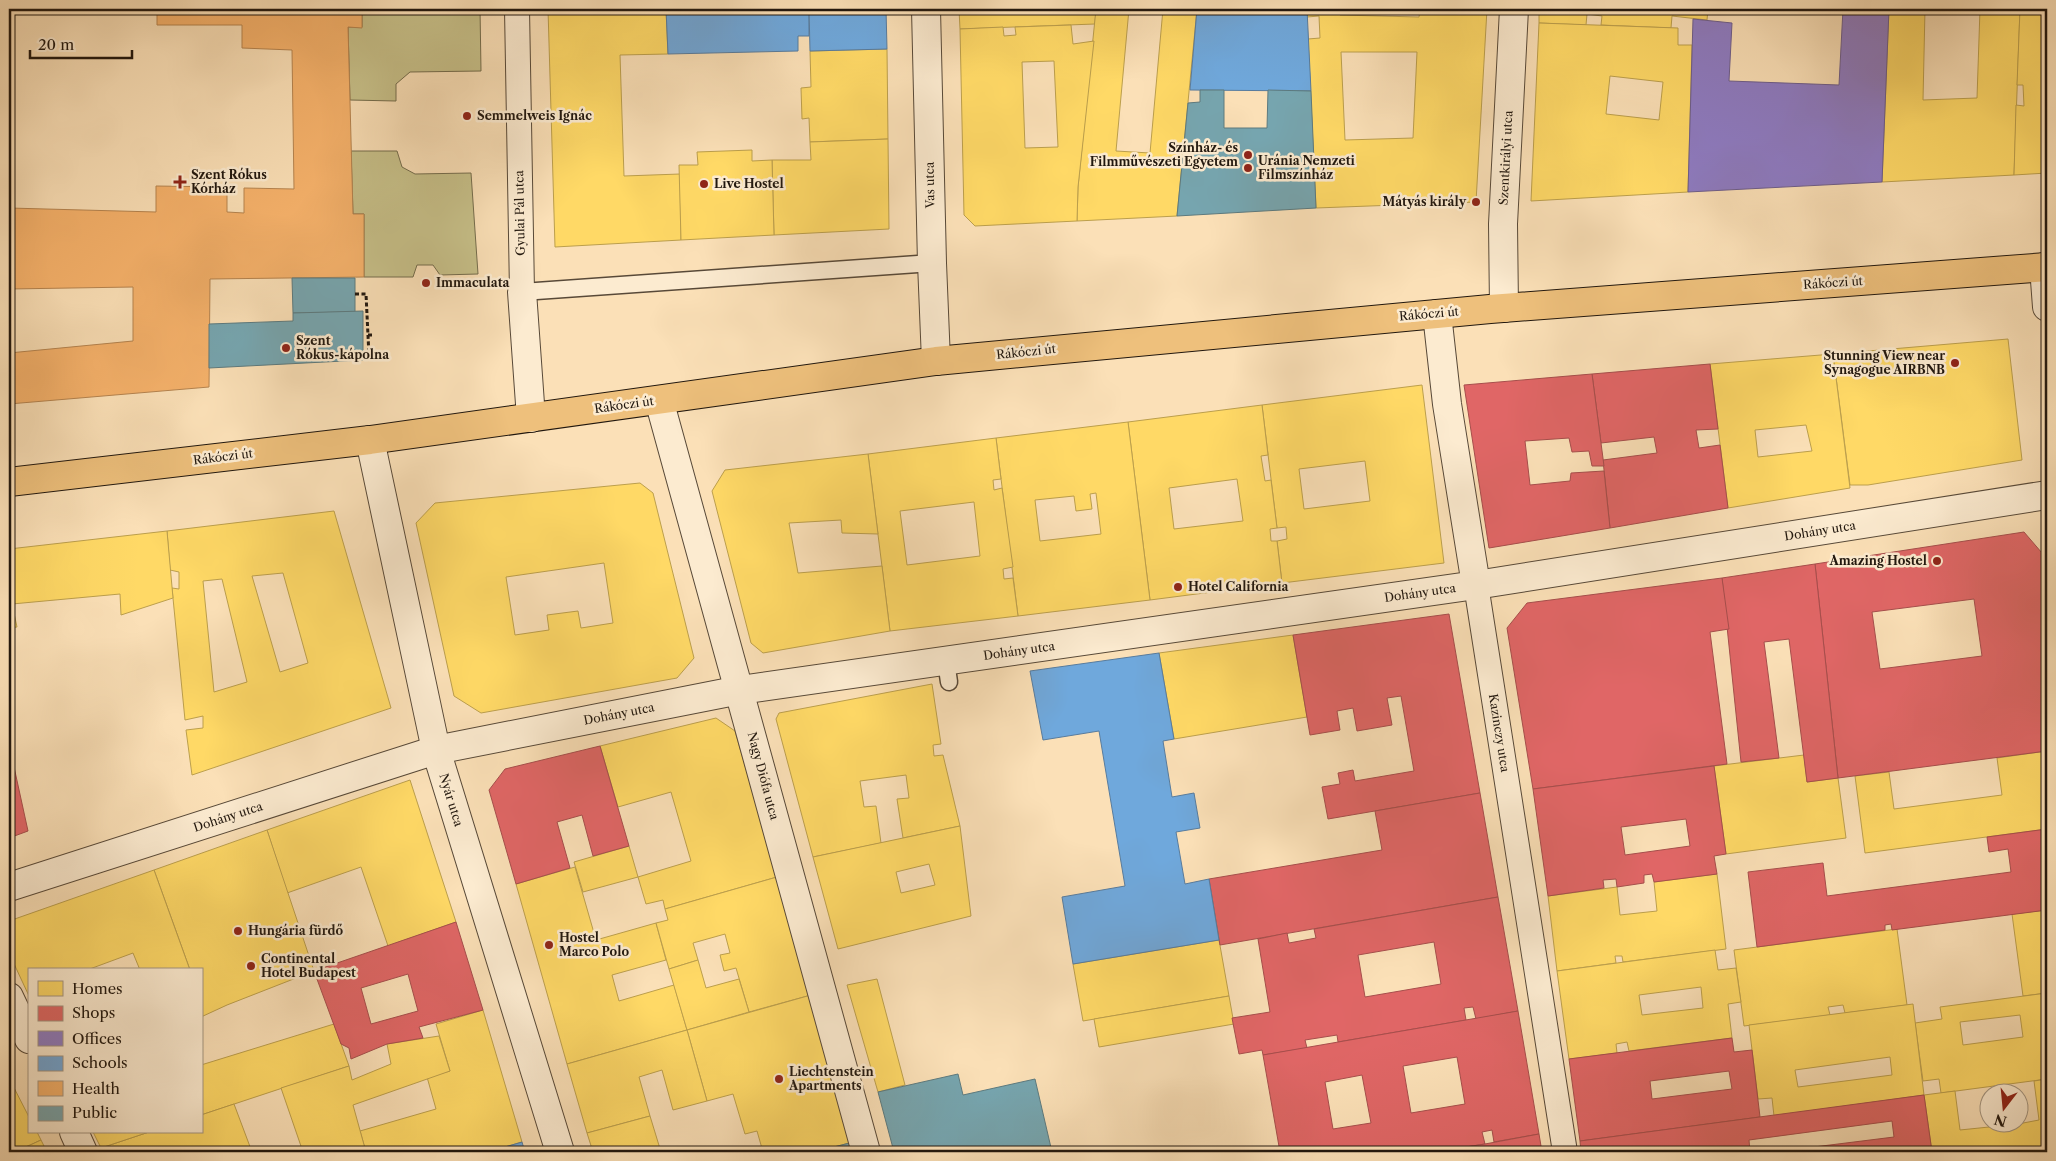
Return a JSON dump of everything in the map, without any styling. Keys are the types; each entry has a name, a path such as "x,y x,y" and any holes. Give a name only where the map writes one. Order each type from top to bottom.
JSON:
{"main road":[{"name":"Rákóczi út","path":"9,482 370,440 936,362 1504,308 2045,267"}],"street":[{"name":"Gyulai Pál utca","path":"517,9 522,292 531,418"},
{"name":"Vas utca","path":"926,9 936,362"},
{"name":"Szentkirályi utca","path":"1504,308 1503,224 1514,9"},
{"path":"2045,267 2047,307"},
{"name":"Kazinczy utca","path":"1437,314 1447,404 1565,1152"},
{"name":"Nagy Diófa utca","path":"659,400 866,1152"},
{"name":"Nyár utca","path":"370,440 436,750 560,1152"},
{"name":"Dohány utca","path":"9,887 436,750 740,690 948,671 2047,495"},
{"path":"9,997 28,1037"},
{"path":"75,1134 83,1152"}],"lane":[{"path":"522,292 932,263"}],"path":[{"path":"355,294 366,294 370,356 375,356"},
{"path":"363,336 374,335"}],"shaded area":[{"path":"362,9 480,9 481,71 410,72 396,84 396,101 350,100 348,27 362,27"},
{"path":"351,151 397,151 402,167 415,174 471,173 478,274 440,275 433,265 417,265 413,277 364,277 364,214 353,214"}],"building: Homes":[{"path":"548,9 666,9 668,54 620,55 624,176 680,174 681,240 555,247"},
{"path":"959,9 1096,9 1095,24 960,29"},
{"path":"1096,9 1129,9 1116,151 1150,153 1163,9 1197,9 1177,216 1077,221 1078,187"},
{"path":"1307,9 1339,9 1340,15 1419,17 1420,9 1487,9 1476,202 1316,208 1308,39 1320,38 1319,16 1307,17","holes":["1341,52 1417,52 1413,138 1345,140"]},
{"path":"1539,9 1708,9 1707,20 1672,16 1671,28 1601,25 1602,16 1587,14 1586,25 1539,23"},
{"path":"1889,9 1925,9 1923,100 1977,98 1980,9 2020,9 2014,175 1882,182"},
{"path":"2020,9 2047,9 2047,173 2014,175 2016,105 2024,106 2023,85 2017,85"},
{"path":"1539,23 1678,28 1678,45 1692,45 1688,192 1531,201","holes":["1610,76 1663,82 1659,120 1606,114"]},
{"path":"1071,25 1073,44 1094,41 1078,187 1077,221 975,226 964,215 960,29 1003,27 1004,36 1016,35 1015,27","holes":["1054,61 1058,147 1025,148 1022,62"]},
{"path":"887,49 888,139 810,142 809,118 802,119 801,88 811,87 810,51"},
{"path":"888,139 889,229 774,235 772,160 811,160 810,142"},
{"path":"752,150 752,161 772,160 774,235 681,240 679,165 698,165 697,152"},
{"path":"2008,339 2022,460 1868,485 1850,485 1833,354"},
{"path":"1833,354 1850,488 1728,508 1710,364","holes":["1806,425 1812,451 1758,457 1755,430"]},
{"path":"1422,385 1444,563 1282,583 1277,541 1287,539 1286,527 1277,528 1262,405","holes":["1365,461 1370,501 1304,509 1299,469"]},
{"path":"1262,405 1268,455 1261,456 1265,481 1271,480 1277,528 1270,529 1271,541 1277,541 1282,583 1150,600 1128,422","holes":["1237,479 1243,521 1174,529 1169,488"]},
{"path":"1128,422 1150,600 1018,616 996,438","holes":["1096,493 1101,534 1040,541 1035,500 1074,496 1076,511 1092,509 1090,494"]},
{"path":"996,438 1001,479 993,480 994,490 1002,488 1013,567 1003,569 1004,579 1013,578 1018,616 890,631 868,454","holes":["974,502 980,556 907,565 900,511"]},
{"path":"868,454 878,534 842,533 841,520 789,523 798,573 882,566 890,631 763,653 751,643 712,491 725,470"},
{"path":"640,483 653,493 694,658 677,678 481,713 454,696 416,523 435,503","holes":["604,563 613,623 581,628 578,611 547,615 549,630 515,635 506,577"]},
{"path":"334,511 391,708 192,775 186,730 203,728 203,716 185,720 172,588 179,589 179,572 170,570 167,531","holes":["283,573 308,663 280,672 252,576","222,579 247,682 214,692 203,581"]},
{"path":"167,531 173,598 121,615 120,594 12,604 17,627 9,628 9,549"},
{"path":"1293,635 1307,717 1174,739 1159,653"},
{"path":"932,684 941,744 933,745 934,756 943,755 960,826 903,838 897,799 909,798 906,775 860,781 864,807 876,806 881,843 813,857 776,719 779,713"},
{"path":"716,718 735,731 777,877 665,909 663,900 646,904 638,877 691,861 671,792 618,807 600,746"},
{"path":"2047,751 2047,829 1865,853 1855,776 1889,772 1894,809 2002,795 1997,758"},
{"path":"1804,755 1807,782 1838,778 1846,838 1726,854 1714,766"},
{"path":"410,780 456,922 388,946 361,867 287,893 267,830"},
{"path":"960,826 971,916 838,949 813,857","holes":["929,864 935,885 901,893 896,872"]},
{"name":"Hungária fürdő","path":"267,830 314,971 202,1017 202,968 189,968 154,870"},
{"path":"629,846 638,877 583,892 574,862"},
{"path":"575,867 596,940 656,923 666,960 612,975 619,1001 674,985 687,1030 567,1064 516,884"},
{"path":"154,870 189,968 139,968 133,953 92,968 28,968 28,994 9,953 9,921"},
{"path":"1717,874 1726,949 1623,962 1622,956 1615,956 1616,963 1557,971 1548,896 1617,887 1620,915 1657,911 1654,882"},
{"path":"777,877 811,995 749,1012 736,968 724,971 720,955 730,953 725,934 693,943 698,960 669,969 656,923 668,920 665,909"},
{"path":"2047,910 2047,993 2023,996 2012,914"},
{"path":"1897,929 1907,1005 1845,1013 1843,1005 1828,1007 1830,1015 1744,1026 1734,950"},
{"path":"1219,940 1229,996 1083,1021 1073,964"},
{"path":"1715,950 1718,970 1736,968 1741,1002 1728,1004 1732,1038 1629,1051 1627,1042 1616,1044 1617,1053 1569,1059 1557,971","holes":["1701,987 1703,1008 1642,1015 1639,995"]},
{"path":"698,960 706,988 739,979 749,1012 687,1030 669,969"},
{"path":"877,979 905,1085 878,1092 847,985"},
{"path":"2047,993 2047,1079 2009,1084 1978,1084 1978,1088 1941,1093 1939,1079 1923,1081 1915,1023 1942,1019 1940,1007","holes":["2020,1015 2023,1037 1963,1045 1960,1022"]},
{"path":"811,995 853,1142 815,1152 763,1152 757,1131 745,1134 733,1094 707,1101 687,1030"},
{"path":"1229,996 1234,1024 1099,1047 1094,1019"},
{"path":"1913,1004 1924,1095 1774,1116 1772,1098 1758,1099 1749,1025","holes":["1890,1057 1892,1075 1798,1087 1795,1070"]},
{"path":"483,1010 522,1142 488,1152 366,1152 360,1131 436,1109 427,1077 450,1071 436,1024"},
{"path":"334,1024 349,1066 202,1115 202,1065"},
{"path":"687,1030 707,1101 673,1110 662,1070 639,1077 650,1116 587,1133 567,1064"},
{"path":"439,1036 450,1071 353,1105 366,1152 303,1152 281,1088 349,1066 352,1080 391,1064 387,1044"},
{"path":"9,1078 28,1115 28,1134 38,1134 41,1140 15,1152 9,1152"},
{"path":"2047,1079 2047,1152 1932,1152 1924,1095 1955,1091 1960,1130 1978,1128 1978,1134 2028,1134 2028,1122 2039,1120 2034,1081"},
{"path":"234,1104 252,1152 103,1152 101,1148 143,1134 202,1134 202,1115"},
{"path":"650,1116 661,1152 593,1152 587,1133"},
{"path":"94,1134 143,1134 101,1148"},
{"path":"41,1140 47,1152 15,1152"}],"building: Shops":[{"path":"1710,364 1718,429 1696,430 1699,448 1720,445 1728,508 1610,528 1603,460 1657,453 1654,437 1601,443 1592,374"},
{"path":"1592,374 1604,466 1592,466 1589,451 1572,452 1569,438 1525,441 1530,485 1570,481 1571,473 1604,471 1610,528 1489,548 1464,385"},
{"path":"2024,532 2042,553 2047,595 2047,751 1838,778 1815,564","holes":["1974,599 1982,656 1880,669 1872,612"]},
{"path":"1815,564 1838,778 1807,782 1789,639 1764,642 1779,758 1741,762 1722,578"},
{"path":"1722,578 1729,629 1710,632 1727,764 1533,789 1507,628 1527,603"},
{"path":"1449,614 1480,793 1328,819 1322,787 1340,784 1338,773 1353,770 1355,781 1414,771 1401,696 1387,698 1392,725 1357,731 1353,708 1337,711 1340,730 1310,735 1293,635"},
{"path":"9,693 13,709 9,710"},
{"path":"9,744 28,831 9,838"},
{"path":"600,746 629,846 593,856 582,815 557,822 570,868 516,884 489,790 505,769"},
{"path":"1714,766 1726,854 1714,856 1717,874 1654,882 1652,874 1644,875 1644,883 1617,887 1616,879 1603,880 1604,888 1548,896 1533,789","holes":["1686,819 1690,846 1625,855 1621,827"]},
{"path":"1480,793 1498,897 1220,945 1209,879 1382,850 1375,811"},
{"path":"2047,829 2047,910 1892,930 1891,924 1885,925 1885,930 1757,947 1748,872 1823,863 1827,896 2011,872 2008,849 1989,852 1987,837"},
{"path":"1498,897 1518,1011 1476,1019 1473,1007 1464,1008 1466,1020 1338,1042 1337,1035 1305,1040 1307,1048 1263,1055 1262,1050 1239,1054 1232,1018 1270,1012 1258,939 1287,933 1289,943 1316,938 1314,929","holes":["1434,942 1441,984 1365,997 1358,955"]},
{"path":"456,922 483,1010 419,1027 423,1038 387,1044 351,1059 349,1048 341,1044 314,971","holes":["408,974 418,1011 371,1024 361,988"]},
{"path":"1518,1011 1539,1134 1494,1142 1492,1130 1482,1132 1485,1144 1434,1152 1280,1152 1263,1055","holes":["1457,1057 1465,1104 1411,1113 1403,1066","1362,1075 1371,1123 1333,1129 1325,1082"]},
{"path":"1732,1038 1734,1052 1752,1050 1760,1117 1580,1141 1569,1059","holes":["1729,1071 1732,1089 1652,1099 1650,1081"]},
{"path":"1924,1095 1932,1152 1774,1152 1894,1137 1892,1121 1749,1140 1750,1152 1581,1152 1580,1141"},
{"path":"1539,1134 1542,1152 1434,1152 1485,1144"}],"building: Offices":[{"path":"1843,9 1889,9 1882,182 1688,192 1693,19 1732,23 1729,81 1839,85"}],"building: Schools":[{"path":"666,9 809,9 809,36 798,36 798,51 668,54"},
{"path":"809,9 886,9 887,49 810,51"},
{"path":"1197,9 1307,9 1311,91 1190,90"},
{"path":"1159,653 1174,739 1163,741 1172,797 1194,793 1200,828 1176,832 1185,884 1209,879 1219,940 1073,964 1062,897 1125,886 1099,731 1043,740 1030,671"},
{"path":"522,1142 525,1152 488,1152"}],"building: Health":[{"path":"157,9 362,9 362,28 348,27 353,214 364,214 364,277 210,279 209,387 9,404 9,353 133,341 133,287 9,289 9,208 156,212 156,186 227,187 227,212 244,213 244,188 294,189 292,50 242,48 242,25 157,25"}],"building: Public":[{"name":"Uránia Nemzeti Filmszínház","path":"1200,90 1224,90 1224,128 1267,128 1268,90 1311,91 1316,208 1177,216 1188,103 1200,102"},
{"path":"292,278 355,278 355,312 293,313"},
{"name":"Szent Rókus-kápolna","path":"363,311 363,360 209,368 209,324 293,321 293,313"},
{"path":"958,1074 963,1095 1035,1079 1052,1152 894,1152 878,1092"},
{"path":"853,1142 856,1152 815,1152"}],"place":[{"name":"Semmelweis Ignác","path":"467,116"},
{"name":"Színház- és Filmművészeti Egyetem","path":"1248,155"},
{"name":"Uránia Nemzeti Filmszínház","path":"1248,168"},
{"name":"Szent Rókus Kórház","path":"180,182"},
{"name":"Live Hostel","path":"704,184"},
{"name":"Mátyás király","path":"1476,202"},
{"name":"Immaculata","path":"426,283"},
{"name":"Szent Rókus-kápolna","path":"286,348"},
{"name":"Stunning View near Synagogue AIRBNB","path":"1955,363"},
{"name":"Amazing Hostel","path":"1937,561"},
{"name":"Hotel California","path":"1178,587"},
{"name":"Hungária fürdő","path":"238,931"},
{"name":"Hostel Marco Polo","path":"549,945"},
{"name":"Continental Hotel Budapest","path":"251,966"},
{"name":"Liechtenstein Apartments","path":"779,1079"}]}
